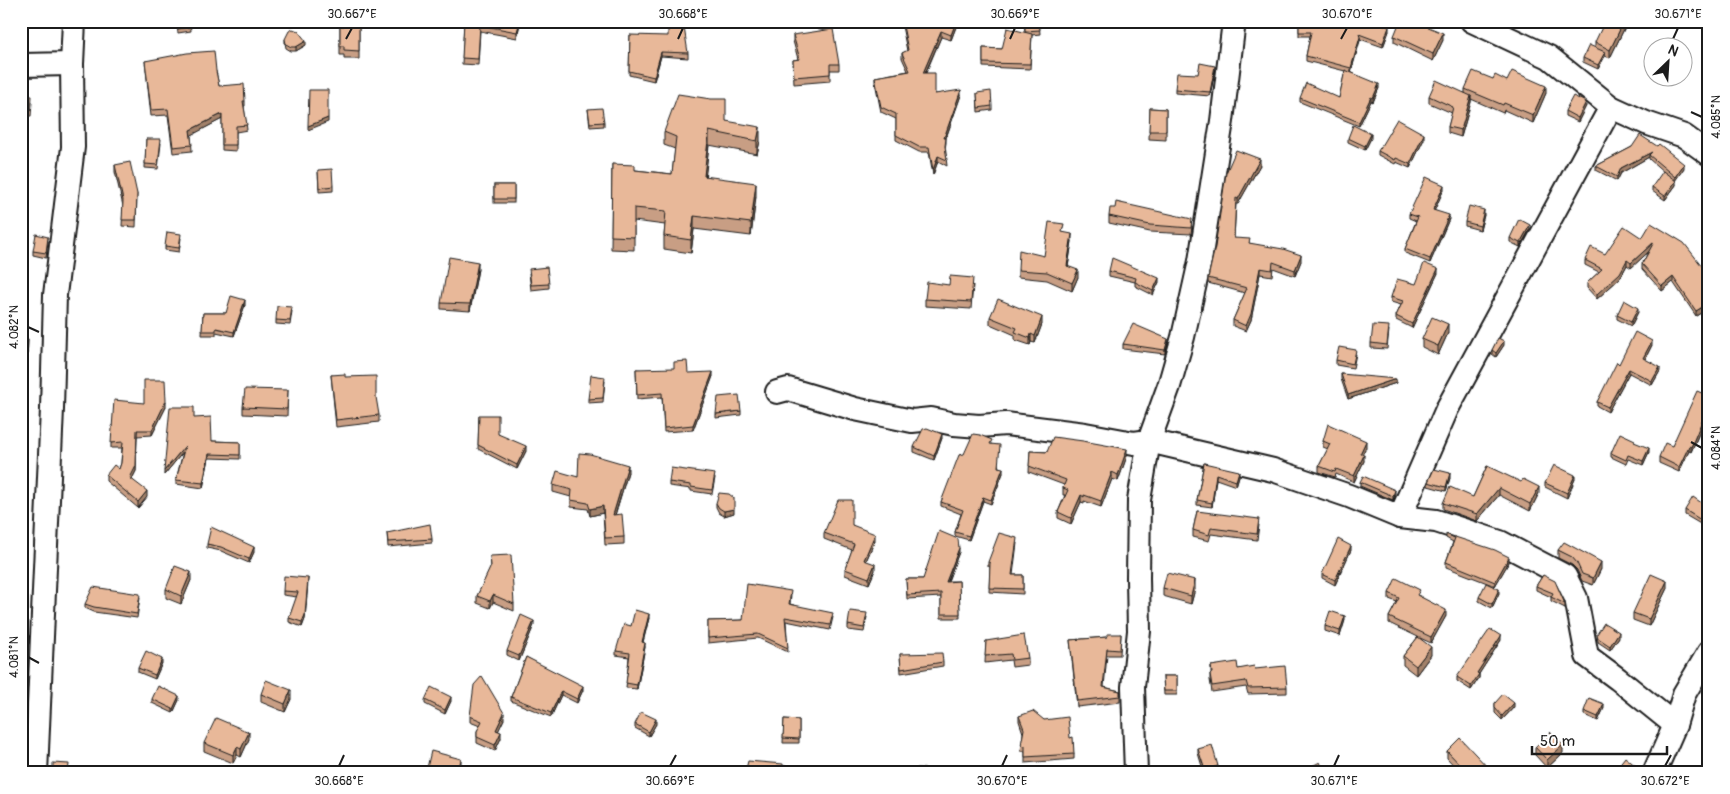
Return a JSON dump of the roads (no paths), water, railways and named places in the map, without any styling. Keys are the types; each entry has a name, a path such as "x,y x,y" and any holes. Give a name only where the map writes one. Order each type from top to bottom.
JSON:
{"street":[{"path":"36,773 52,409 55,295 73,147 72,64 74,21"},
{"path":"1136,773 1133,687 1139,631 1139,500 1149,441 1169,386 1183,337 1200,261 1222,121 1234,21"},
{"path":"1472,21 1549,57 1612,107 1646,123 1684,136 1709,154"},
{"path":"21,65 72,64"},
{"path":"1400,517 1446,409 1612,107"},
{"path":"777,392 788,389 855,409 912,420 931,419 954,424 979,426 1006,424 1085,434 1134,443 1149,441 1273,470 1349,496 1400,517 1436,521 1500,542 1565,576 1576,598 1587,656 1675,725"},
{"path":"1654,773 1675,725 1684,694 1709,652"}]}
